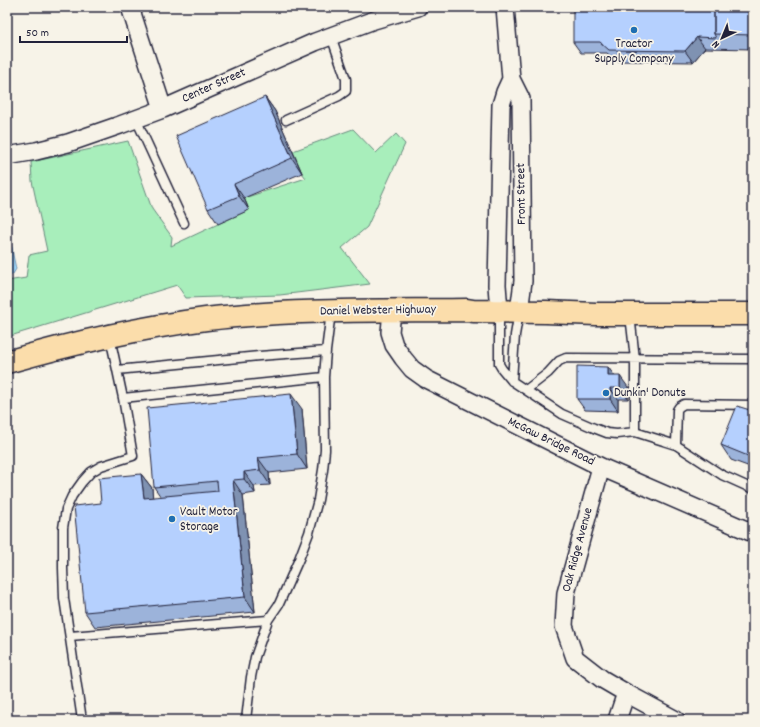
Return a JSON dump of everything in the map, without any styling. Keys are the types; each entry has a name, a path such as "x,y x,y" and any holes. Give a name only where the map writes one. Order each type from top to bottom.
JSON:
{"main road":[{"name":"Daniel Webster Highway","path":"7,362 83,341 158,326 258,314 332,311 467,310 630,314 753,314"}],"street":[{"path":"130,7 163,109"},
{"name":"Center Street","path":"7,156 68,143 163,109 270,61 331,36 372,13 418,7"},
{"name":"Front Street","path":"505,7 511,79 521,100 523,281 509,312"},
{"name":"Front Street","path":"509,312 497,284 501,105 511,79"},
{"name":"McGaw Bridge Road","path":"392,311 390,332 394,345 412,369 432,382 601,467 753,533"},
{"name":"Oak Ridge Avenue","path":"601,467 566,593 564,626 576,658 602,679 676,720"},
{"path":"617,720 626,693"}],"lane":[{"path":"286,120 339,96 346,91 346,79 331,36"},
{"path":"136,119 184,223"},
{"path":"246,720 255,657 268,620 279,604 299,559 309,533 318,500 324,470 324,377 332,311"},
{"path":"509,312 515,335 512,381"},
{"path":"509,312 499,364 512,381 562,414 607,433 617,434 636,432 676,445 722,475 753,489"},
{"path":"630,314 634,359 636,432"},
{"path":"82,720 64,598 63,528 66,509 72,496 91,472 102,466 133,456 110,336"},
{"path":"117,370 326,351"},
{"path":"526,390 548,373 559,361 566,358 753,359"},
{"path":"123,398 324,377"},
{"path":"676,445 676,410 684,404 753,405"},
{"path":"70,636 268,620"}],"green space":[{"path":"353,129 376,153 396,134 405,144 367,227 342,248 370,284 280,295 186,298 177,285 7,337 7,281 26,278 29,255 47,251 32,181 31,162 128,141 152,209 172,237 171,246 249,210 244,198 306,178 302,173 293,151"}],"water":[{"path":"7,240 10,242 12,248 16,269 13,274 7,277"}],"building":[{"name":"Tractor Supply Company","path":"573,7 714,7 714,34 716,38 697,37 685,51 609,50 600,42 573,42"},
{"path":"714,7 753,7 753,35 714,34"},
{"path":"265,97 292,158 234,184 239,196 208,209 176,136"},
{"path":"577,366 608,367 608,376 620,376 620,388 610,388 610,399 577,399"},
{"name":"Vault Motor Storage","path":"291,394 297,454 258,458 260,470 244,472 244,479 233,480 245,597 85,612 74,506 101,503 99,478 141,474 144,498 218,491 217,481 154,487 147,408"},
{"path":"737,406 753,411 753,458 721,445"}],"place":[{"name":"Tractor Supply Company","path":"634,30"},
{"name":"Dunkin' Donuts","path":"606,393"},
{"name":"Vault Motor Storage","path":"172,519"}]}
